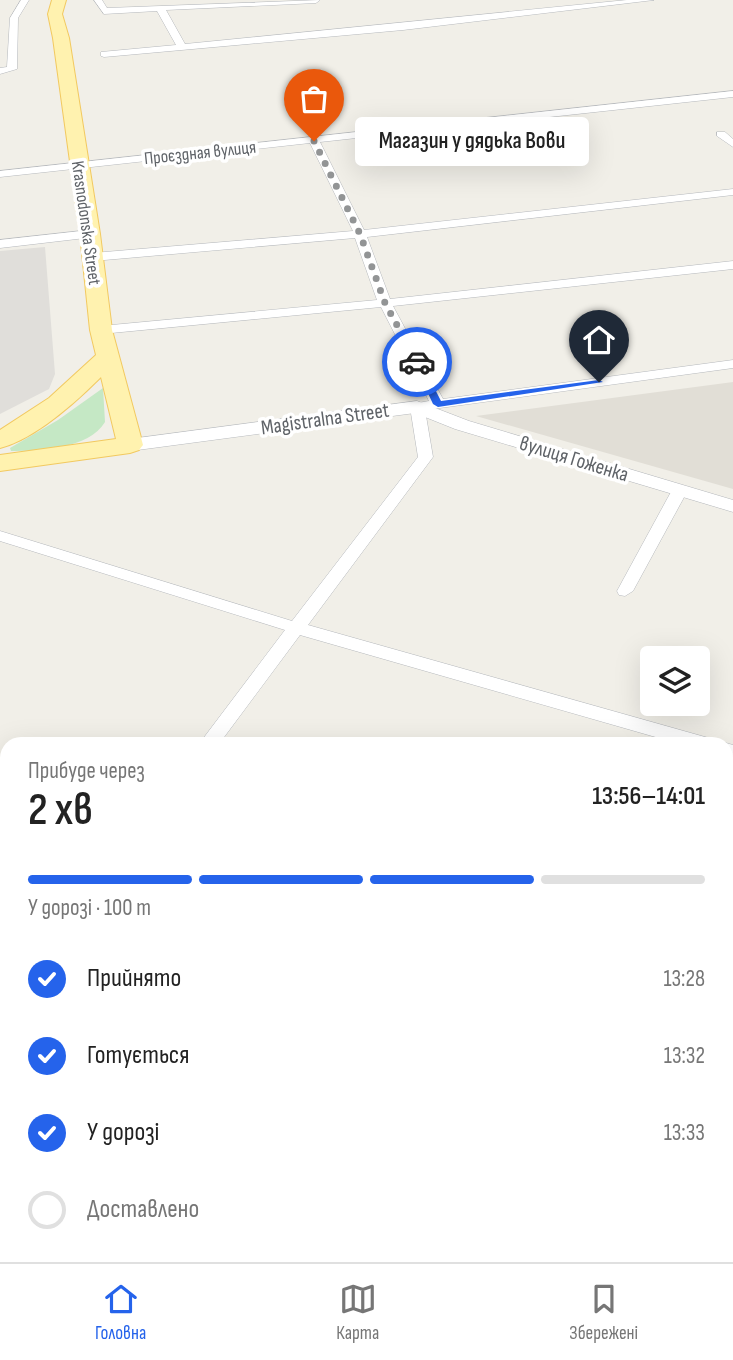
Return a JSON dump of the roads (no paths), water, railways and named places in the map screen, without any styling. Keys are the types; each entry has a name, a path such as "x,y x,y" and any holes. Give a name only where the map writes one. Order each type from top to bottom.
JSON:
{"main road":[{"name":"Krasnodonska Street","path":"59,0 55,14 61,38 90,234 101,330 130,445"},
{"path":"0,440 48,413 83,384 108,356"},
{"name":"Magistralna Street","path":"0,463 130,445"}],"street":[{"path":"0,71 12,69 14,18 25,0"},
{"path":"98,0 104,11 316,0"},
{"path":"104,54 402,27 650,0"},
{"path":"160,8 182,47"},
{"path":"0,18 14,18"},
{"name":"Проєздная вулиця","path":"0,174 733,94"},
{"path":"720,134 733,144"},
{"path":"314,141 360,234 385,303 438,404"},
{"path":"93,257 360,234 733,192"},
{"path":"0,244 90,234"},
{"path":"101,330 385,303 733,265"},
{"name":"Magistralna Street","path":"130,445 733,364"},
{"path":"213,737 426,457 417,407"},
{"name":"вулиця Гоженка","path":"417,407 462,425 733,506"},
{"path":"625,591 680,490"},
{"path":"0,536 297,628 680,737"}],"place":[{"name":"Магазин у дядька Вови","path":"314,141"}]}
